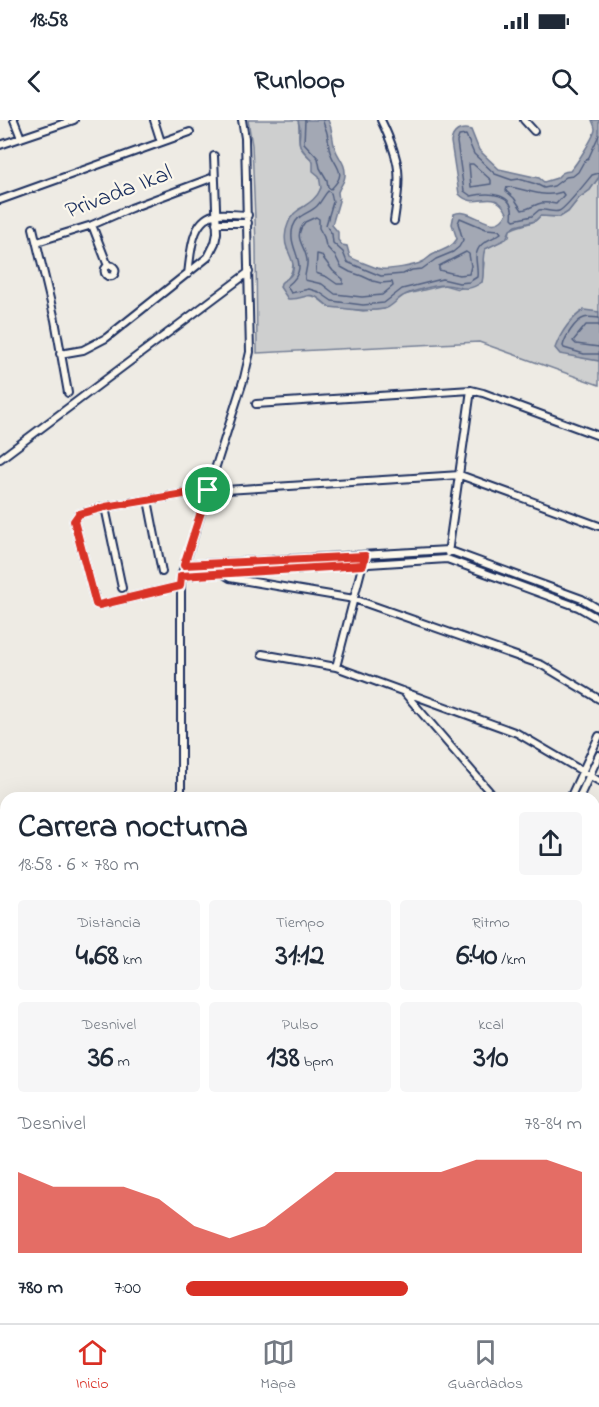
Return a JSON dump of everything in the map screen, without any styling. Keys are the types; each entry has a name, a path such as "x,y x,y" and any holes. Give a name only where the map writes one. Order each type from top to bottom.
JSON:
{"street":[{"path":"14,120 21,138"},
{"path":"154,120 161,142"},
{"path":"181,792 181,576 248,365 250,352 248,215 245,138 242,120"},
{"path":"381,120 399,162 400,184 394,221"},
{"path":"524,120 534,131"},
{"path":"0,145 70,121"},
{"path":"0,200 189,132"},
{"path":"60,354 83,350 101,341 208,258 215,243 214,156"},
{"name":"Privada Ikal","path":"37,242 92,225 214,177"},
{"path":"188,274 195,232 200,225 216,214 248,215"},
{"path":"216,223 248,223"},
{"path":"92,225 108,266"},
{"path":"33,228 55,320 69,393"},
{"path":"0,459 249,272"},
{"path":"256,404 471,390 599,436"},
{"path":"447,559 471,390"},
{"path":"226,490 460,475 599,526"},
{"path":"180,586 96,604 74,521 79,514 105,507 208,490"},
{"path":"148,500 162,572"},
{"path":"105,507 122,588"},
{"path":"184,565 448,550 582,599 599,609"},
{"path":"336,667 365,556"},
{"path":"181,576 447,559 578,607 599,619"},
{"path":"222,564 222,574"},
{"path":"249,572 249,582"},
{"path":"222,574 249,582 354,599 542,665 599,699"},
{"path":"262,654 336,667 517,733 599,781"},
{"path":"402,691 490,792"},
{"path":"573,792 599,736"},
{"path":"582,792 599,755"}],"shaded area":[{"path":"248,120 298,120 302,150 320,174 321,188 314,200 299,209 287,249 292,256 293,264 288,278 308,295 316,297 329,307 363,311 384,309 404,295 444,285 458,289 482,282 484,263 482,257 485,249 509,237 510,230 534,221 540,216 560,217 568,212 579,198 590,190 599,177 599,385 479,342 257,353 256,244 252,145"}],"water":[{"path":"298,120 328,120 335,148 345,171 344,180 338,192 339,201 332,225 338,232 338,240 342,245 347,246 350,257 381,269 419,263 452,245 457,239 452,224 454,214 461,212 489,223 496,223 502,220 507,213 502,205 491,199 472,201 459,194 451,142 453,135 460,130 471,130 479,150 499,169 539,178 544,182 570,171 594,133 592,120 599,120 599,177 590,190 579,198 568,212 560,217 540,216 535,221 516,226 510,230 506,239 485,249 482,282 476,286 471,288 449,285 428,287 406,294 389,307 377,310 329,307 312,296 288,299 280,287 293,271 293,263 285,242 288,224 294,214 313,200 321,188 319,176 313,171 313,161 300,144"},
{"path":"584,310 599,312 599,361 560,354 555,348 566,326"}],"route":[{"path":"208,490 184,565 365,556 363,565 181,576 180,586 96,604 74,521 75,517 105,507 208,490"}]}
